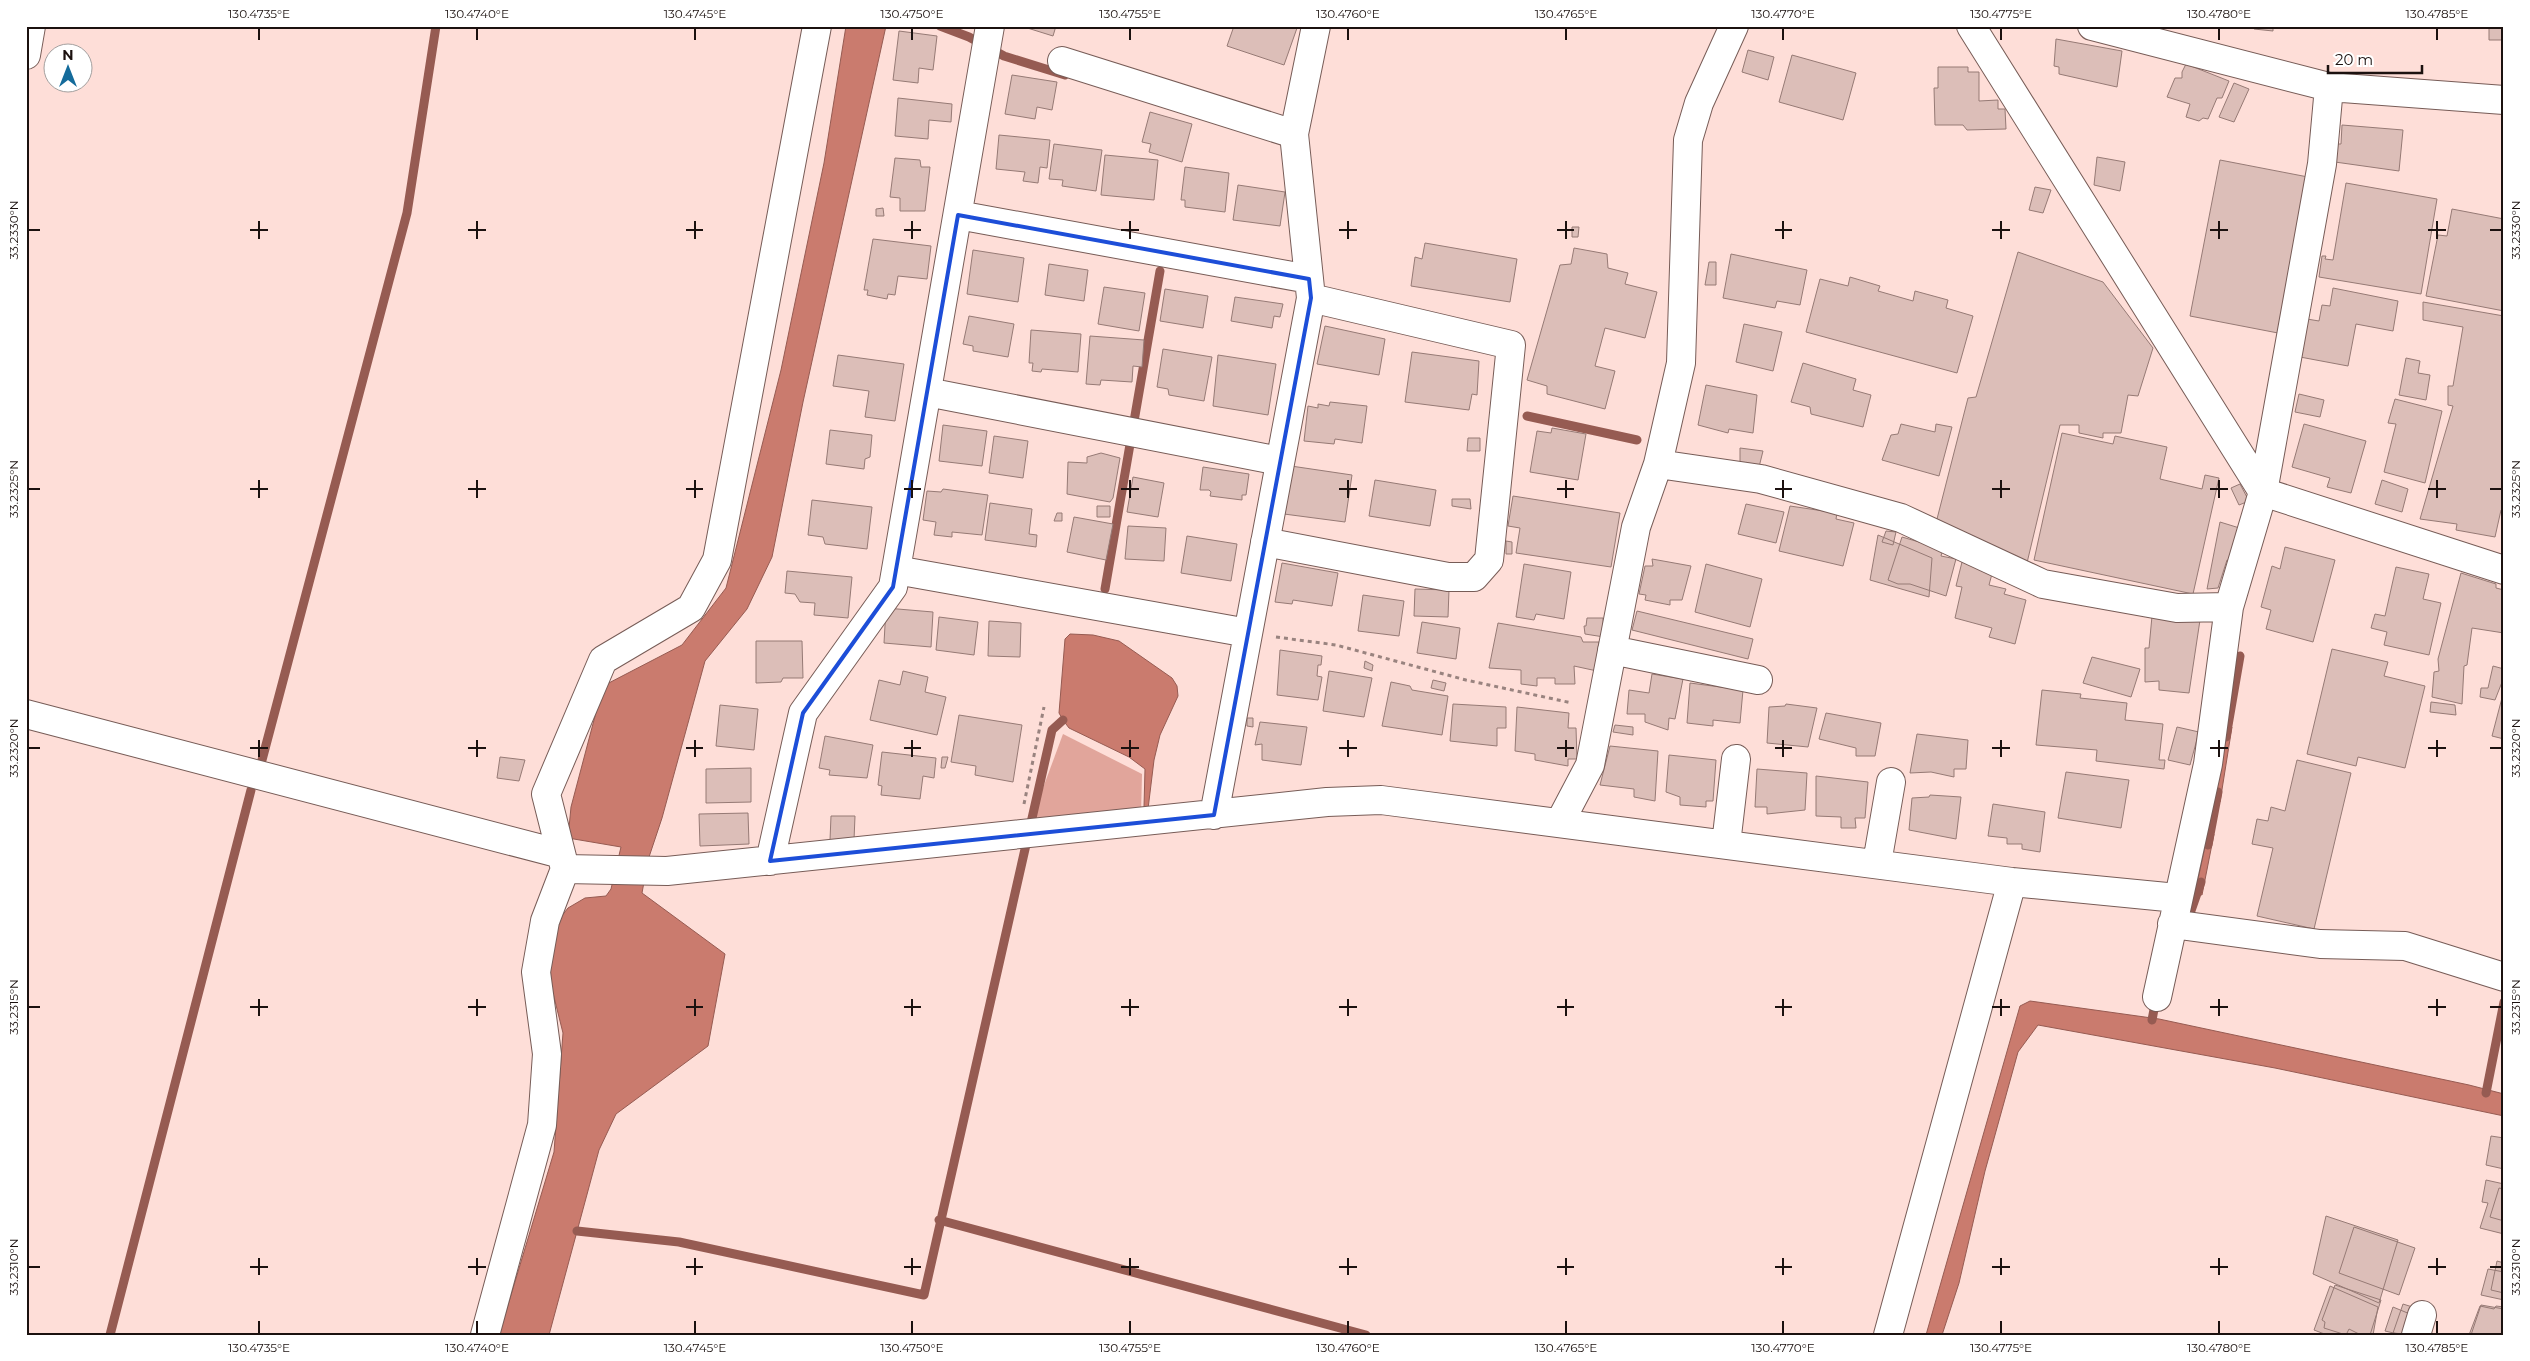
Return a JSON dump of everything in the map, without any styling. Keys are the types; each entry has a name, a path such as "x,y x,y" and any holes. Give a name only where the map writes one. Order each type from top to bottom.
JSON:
{"street":[{"path":"26,55 31,26"},
{"path":"485,1335 542,1125 547,1054 536,972 545,922 563,861 546,794 603,660 691,608 717,560 817,26"},
{"path":"770,861 803,713 893,587 990,26"},
{"path":"1214,815 1310,288 1294,134 1316,26"},
{"path":"1560,822 1590,766 1636,526 1658,464 1681,363 1688,140 1698,103 1734,26"},
{"path":"1971,26 2264,492 2504,570"},
{"path":"2092,26 2329,87 2504,100"},
{"path":"1062,61 1294,134"},
{"path":"2157,997 2177,898 2208,764 2230,607 2264,492 2322,164 2329,87"},
{"path":"958,215 1310,288 1511,345 1490,560 1474,577 1448,577 1265,542"},
{"path":"927,392 1280,461"},
{"path":"1658,464 1761,479 1901,518 2043,584 2177,608 2230,607"},
{"path":"896,570 1248,633"},
{"path":"1612,650 1758,680"},
{"path":"26,714 563,861 667,871 1327,802 1381,800 2012,882 2177,898"},
{"path":"1726,844 1736,759"},
{"path":"1877,863 1892,782"},
{"path":"1888,1335 2012,882"},
{"path":"2172,924 2320,944 2404,946 2504,977"}],"path":[{"path":"1248,633 1336,645 1466,680 1601,709"},
{"path":"1017,835 1044,707"}],"highlighted area":[{"path":"958,215 1309,279 1311,298 1214,815 770,861 803,713 893,587"}],"shaded area":[{"path":"846,26 886,26 803,402 772,557 747,609 705,661 662,818 648,860 642,893 725,954 708,1046 616,1114 599,1150 549,1335 499,1335 554,1152 563,1033 548,973 553,927 568,908 585,898 606,896 611,889 621,847 568,838 571,807 603,686 682,645 726,588 781,370 824,163"},
{"path":"1070,634 1093,635 1119,641 1172,678 1177,686 1178,696 1160,735 1154,760 1148,809 1144,807 1145,769 1129,757 1069,728 1059,713 1065,639"},
{"path":"2225,726 2232,727 2220,802 2213,801"},
{"path":"1063,734 1142,774 1141,815 1034,826 1033,815"},
{"path":"2208,833 2214,834 2202,895 2195,893"},
{"path":"2030,1001 2159,1019 2469,1085 2504,1094 2504,1116 2275,1068 2038,1025 2018,1052 1985,1171 1959,1283 1942,1335 1926,1335 2020,1006"}],"building":[{"path":"1021,26 1056,26 1053,36"},
{"path":"1234,26 1297,28 1284,65 1227,46"},
{"path":"2254,26 2273,26 2273,31 2254,29"},
{"path":"2489,26 2504,26 2504,40 2489,40"},
{"path":"899,31 937,36 933,70 919,68 918,83 893,80"},
{"path":"2056,39 2122,51 2117,87 2059,74 2059,67 2054,66"},
{"path":"1748,50 1774,57 1768,80 1742,72"},
{"path":"1792,55 1856,73 1843,120 1779,102"},
{"path":"2186,64 2229,81 2222,98 2217,98 2208,119 2203,118 2199,121 2186,117 2190,104 2167,97 2175,78 2182,78 2182,72"},
{"path":"1938,67 1968,67 1968,72 1979,72 1979,101 1998,100 1998,109 2005,109 2006,129 1967,130 1963,125 1935,125 1934,88 1938,88"},
{"path":"1012,75 1057,82 1052,110 1037,107 1035,119 1005,114"},
{"path":"2234,83 2249,89 2234,122 2219,117"},
{"path":"898,98 952,104 951,122 929,120 928,139 895,136"},
{"path":"1150,112 1192,124 1182,162 1149,152 1151,144 1142,142"},
{"path":"2342,125 2403,130 2399,171 2335,162 2334,144 2341,144"},
{"path":"999,135 1050,140 1047,168 1040,167 1038,183 1023,181 1025,172 996,169"},
{"path":"1054,144 1102,150 1096,191 1062,186 1063,180 1049,179"},
{"path":"1105,155 1158,160 1154,200 1101,195"},
{"path":"2097,157 2125,162 2120,191 2094,185"},
{"path":"895,158 920,160 921,167 930,167 925,211 900,211 900,198 890,197"},
{"path":"2220,160 2308,177 2278,333 2190,316"},
{"path":"1185,167 1229,173 1225,212 1185,207 1185,200 1181,200"},
{"path":"2346,183 2437,199 2421,294 2319,277 2322,256 2326,256 2325,259 2333,260"},
{"path":"1238,185 1285,192 1280,226 1233,220"},
{"path":"2035,187 2051,190 2043,213 2029,210"},
{"path":"883,208 884,216 876,216 876,209"},
{"path":"2452,209 2504,219 2504,311 2426,296 2438,235 2447,236"},
{"path":"1572,227 1579,227 1578,237 1572,237"},
{"path":"873,239 931,246 927,279 898,276 895,295 888,294 887,299 867,295 868,290 864,290"},
{"path":"1425,243 1517,259 1510,302 1411,286 1415,257 1422,259"},
{"path":"1574,248 1607,254 1608,268 1628,273 1625,284 1657,292 1645,338 1605,328 1595,366 1615,371 1605,409 1547,394 1547,386 1527,380 1560,265 1571,264"},
{"path":"973,250 1024,258 1018,302 967,294"},
{"path":"2018,252 2103,282 2153,348 2138,396 2128,395 2121,433 2103,433 2103,438 2079,433 2079,425 2060,425 2026,567 1937,519 1968,398 1976,397"},
{"path":"1731,254 1807,270 1800,305 1777,301 1775,308 1723,298"},
{"path":"1709,262 1716,262 1716,285 1705,285"},
{"path":"1049,264 1088,270 1084,301 1045,295"},
{"path":"1850,277 1880,286 1878,291 1913,301 1915,291 1948,300 1946,308 1973,316 1957,373 1806,332 1820,279 1848,286"},
{"path":"1104,287 1145,293 1139,331 1098,324"},
{"path":"2333,288 2398,301 2393,331 2356,324 2348,366 2300,357 2307,319 2319,321 2322,305 2330,306"},
{"path":"1165,289 1208,296 1203,328 1160,321"},
{"path":"1235,297 1283,304 1280,317 1274,316 1272,328 1231,321"},
{"path":"2423,302 2504,316 2504,510 2501,510 2495,537 2456,530 2457,524 2420,519 2453,406 2448,405 2448,386 2453,386 2463,327 2423,320"},
{"path":"969,316 1014,324 1008,357 973,351 973,346 963,344"},
{"path":"1744,324 1782,332 1773,371 1736,362"},
{"path":"1325,326 1385,339 1379,375 1317,364"},
{"path":"1031,330 1081,334 1078,372 1042,369 1041,372 1032,371 1033,363 1029,363"},
{"path":"1090,336 1144,340 1142,367 1133,366 1132,382 1101,380 1100,385 1086,384"},
{"path":"1163,349 1212,357 1204,401 1169,395 1168,389 1157,387"},
{"path":"1412,352 1479,361 1477,395 1472,394 1469,410 1405,402"},
{"path":"838,355 904,364 895,421 865,417 869,391 833,386"},
{"path":"1218,355 1276,364 1268,415 1213,406"},
{"path":"2406,358 2420,361 2418,373 2430,375 2426,400 2399,395"},
{"path":"1803,363 1856,379 1853,390 1871,395 1863,427 1811,414 1810,407 1791,402"},
{"path":"1706,385 1757,395 1753,433 1729,429 1728,433 1698,425"},
{"path":"2299,394 2324,400 2320,417 2295,412"},
{"path":"2395,399 2442,411 2425,483 2384,472 2396,424 2388,423"},
{"path":"1330,402 1367,406 1362,443 1335,439 1334,444 1304,441 1308,406 1318,408 1318,404 1329,406"},
{"path":"1901,424 1935,432 1936,424 1952,427 1939,476 1882,460 1891,435 1898,434"},
{"path":"2304,424 2366,441 2351,493 2327,487 2330,478 2292,467"},
{"path":"943,425 987,431 982,466 939,461"},
{"path":"1552,428 1586,434 1578,480 1530,472 1537,431 1551,433"},
{"path":"830,430 872,435 870,457 865,459 864,469 826,464"},
{"path":"2062,433 2113,444 2115,436 2167,447 2160,479 2202,489 2205,475 2219,478 2193,594 2034,560"},
{"path":"994,436 1028,441 1023,478 989,473"},
{"path":"1468,438 1480,438 1480,451 1467,451"},
{"path":"1740,448 1763,451 1759,467 1740,464"},
{"path":"1101,453 1120,458 1113,498 1110,502 1067,494 1068,462 1087,463 1087,457"},
{"path":"1291,466 1352,475 1345,522 1284,514"},
{"path":"1203,467 1249,474 1246,495 1242,495 1242,500 1210,496 1211,492 1209,490 1200,490"},
{"path":"1133,477 1164,483 1158,517 1127,512"},
{"path":"1375,480 1436,490 1430,526 1369,516"},
{"path":"2382,480 2408,489 2402,512 2375,504"},
{"path":"2240,484 2249,501 2239,505 2231,488"},
{"path":"943,489 988,495 982,535 952,532 952,537 934,535 936,522 923,520 927,491 941,492"},
{"path":"1513,496 1620,513 1611,567 1516,553 1520,528 1508,526"},
{"path":"1452,499 1470,499 1471,509 1452,506"},
{"path":"812,500 872,507 867,549 825,544 823,537 808,535"},
{"path":"990,503 1032,509 1029,534 1037,535 1036,547 985,540"},
{"path":"1746,504 1784,512 1776,543 1738,534"},
{"path":"1097,506 1110,506 1110,517 1097,517"},
{"path":"1790,506 1837,513 1836,519 1854,523 1843,566 1779,551"},
{"path":"1057,513 1062,513 1062,521 1054,521"},
{"path":"1074,517 1113,524 1106,560 1067,552"},
{"path":"2220,522 2246,530 2233,561 2227,560 2218,588 2207,589"},
{"path":"1128,526 1166,528 1164,561 1125,559"},
{"path":"1886,531 1896,532 1893,545 1882,542"},
{"path":"1878,535 1932,558 1929,597 1870,580"},
{"path":"1187,536 1237,544 1231,581 1181,573"},
{"path":"1902,537 1943,549 1941,556 1956,559 1946,596 1910,584 1898,584 1888,580"},
{"path":"1506,541 1512,542 1512,554 1506,554"},
{"path":"2285,547 2335,560 2313,642 2266,629 2271,610 2261,607 2272,566 2280,569"},
{"path":"1652,559 1691,566 1682,600 1670,600 1670,605 1645,600 1646,595 1639,594 1645,566 1653,566"},
{"path":"1962,562 1993,570 1989,585 2006,589 2004,594 2026,600 2015,644 1989,637 1992,628 1955,618 1962,587 1956,586"},
{"path":"1282,563 1338,573 1332,606 1293,600 1292,604 1275,602"},
{"path":"1524,564 1571,572 1564,619 1536,614 1534,620 1516,617"},
{"path":"1706,564 1762,579 1750,627 1695,612"},
{"path":"2396,567 2429,574 2423,599 2441,603 2429,655 2384,645 2387,632 2371,628 2375,614 2385,616"},
{"path":"787,571 852,577 848,618 814,615 815,603 800,602 795,594 785,593"},
{"path":"2461,573 2496,584 2496,588 2504,590 2504,633 2472,628 2467,665 2464,666 2462,704 2432,697 2434,672 2439,671 2438,659"},
{"path":"1415,589 1449,590 1448,617 1414,616"},
{"path":"1363,595 1404,601 1399,636 1358,631"},
{"path":"886,608 933,612 931,647 884,643"},
{"path":"1637,611 1753,639 1748,659 1632,630"},
{"path":"2152,616 2200,620 2189,693 2159,690 2159,681 2145,682 2145,648 2149,648"},
{"path":"939,617 978,622 974,655 936,650"},
{"path":"1587,618 1603,618 1604,637 1585,634 1584,626 1586,626"},
{"path":"989,621 1021,623 1020,657 988,656"},
{"path":"1422,622 1460,628 1456,659 1417,653"},
{"path":"1498,623 1581,637 1583,642 1599,642 1597,671 1574,666 1575,684 1555,684 1555,678 1537,678 1537,686 1521,684 1521,670 1489,668"},
{"path":"756,641 802,641 803,678 783,678 781,682 756,683"},
{"path":"2332,649 2388,662 2384,676 2425,686 2405,768 2358,757 2356,766 2307,754"},
{"path":"1280,650 1322,656 1321,665 1318,665 1317,676 1322,677 1318,700 1277,695"},
{"path":"2092,657 2140,669 2131,697 2083,683"},
{"path":"1365,661 1373,665 1372,671 1364,668"},
{"path":"2493,666 2504,669 2504,677 2495,700 2480,697 2481,688 2488,688"},
{"path":"903,671 928,677 925,692 946,697 937,735 870,720 879,680 900,685"},
{"path":"1329,671 1372,678 1364,717 1323,711"},
{"path":"1652,674 1683,679 1675,719 1669,718 1668,730 1645,722 1645,714 1627,714 1629,690 1649,693"},
{"path":"1433,680 1446,683 1444,691 1431,688"},
{"path":"1391,682 1410,686 1412,690 1448,696 1442,735 1382,726"},
{"path":"1690,683 1743,690 1740,723 1713,720 1713,726 1687,723"},
{"path":"2042,690 2081,694 2080,698 2127,703 2125,720 2163,724 2159,760 2165,760 2164,769 2096,761 2097,750 2036,745"},
{"path":"2504,695 2504,739 2492,736"},
{"path":"2431,702 2455,705 2456,715 2430,712"},
{"path":"1453,704 1506,707 1506,728 1497,728 1497,746 1450,741"},
{"path":"1786,704 1817,708 1808,747 1767,743 1769,707 1785,706"},
{"path":"720,705 758,709 754,750 716,746"},
{"path":"1517,707 1569,713 1568,728 1576,728 1577,759 1568,759 1568,766 1535,760 1535,754 1515,751"},
{"path":"1826,713 1881,723 1875,756 1856,756 1856,748 1819,739"},
{"path":"959,715 1022,725 1013,782 975,775 976,766 951,762"},
{"path":"1247,718 1253,718 1253,727 1247,726"},
{"path":"1260,722 1307,727 1301,765 1262,760 1262,744 1255,745"},
{"path":"1615,725 1633,727 1633,735 1613,732"},
{"path":"2177,727 2199,732 2190,765 2168,760"},
{"path":"1917,734 1968,740 1966,769 1954,769 1954,777 1931,772 1910,773"},
{"path":"825,736 873,745 867,778 829,775 830,770 819,768"},
{"path":"1610,746 1658,751 1655,801 1634,797 1634,789 1600,785"},
{"path":"882,752 936,758 934,778 923,776 920,799 881,795 882,786 878,785"},
{"path":"1669,755 1716,760 1713,801 1706,801 1706,807 1680,805 1680,797 1666,792"},
{"path":"500,757 525,760 519,781 497,778"},
{"path":"942,757 948,757 945,768 941,768"},
{"path":"2297,760 2351,773 2314,929 2257,916 2273,848 2252,844 2257,819 2268,821 2271,807 2285,811"},
{"path":"751,768 751,802 706,803 706,769"},
{"path":"1757,769 1807,773 1805,810 1767,814 1767,807 1755,807"},
{"path":"2066,772 2129,780 2121,828 2058,818"},
{"path":"1816,776 1868,782 1865,818 1855,818 1856,828 1841,828 1841,817 1816,816"},
{"path":"1930,795 1961,797 1956,839 1909,830 1912,798 1929,797"},
{"path":"1993,804 2045,812 2040,852 2022,849 2022,844 2007,844 2007,838 1988,836"},
{"path":"748,813 749,844 700,846 699,814"},
{"path":"831,816 855,816 854,840 830,840"},
{"path":"2491,1136 2504,1138 2504,1169 2486,1165"},
{"path":"2486,1180 2504,1184 2504,1234 2480,1228 2488,1203 2482,1202"},
{"path":"2499,1188 2504,1189 2504,1221 2490,1217"},
{"path":"2326,1216 2398,1240 2379,1303 2313,1274"},
{"path":"2354,1227 2415,1248 2399,1295 2339,1273"},
{"path":"2497,1261 2504,1263 2504,1293 2491,1290"},
{"path":"2488,1269 2504,1272 2504,1300 2481,1295"},
{"path":"2335,1285 2381,1300 2370,1335 2361,1335 2349,1329 2346,1335 2324,1328 2325,1322 2322,1320"},
{"path":"2330,1286 2378,1307 2373,1335 2327,1335 2314,1330"},
{"path":"2403,1304 2425,1311 2413,1335 2393,1333"},
{"path":"2481,1305 2504,1309 2504,1335 2471,1335"},
{"path":"2480,1306 2494,1309 2496,1306 2504,1307 2504,1335 2469,1335"},
{"path":"2393,1307 2410,1314 2402,1335 2385,1331"}],"waterway":[{"path":"262,760 407,213 436,26"},
{"path":"940,26 969,37 1004,56 1065,75"},
{"path":"1105,589 1160,271"},
{"path":"1527,416 1637,440"},
{"path":"2226,737 2240,656"},
{"path":"577,1231 679,1242 924,1295 1052,730 1063,720"},
{"path":"110,1335 251,790"},
{"path":"2208,845 2218,792"},
{"path":"2187,922 2201,882"},
{"path":"2152,1020 2156,999"},
{"path":"2486,1093 2504,1002"},
{"path":"939,1220 1366,1335"}]}
